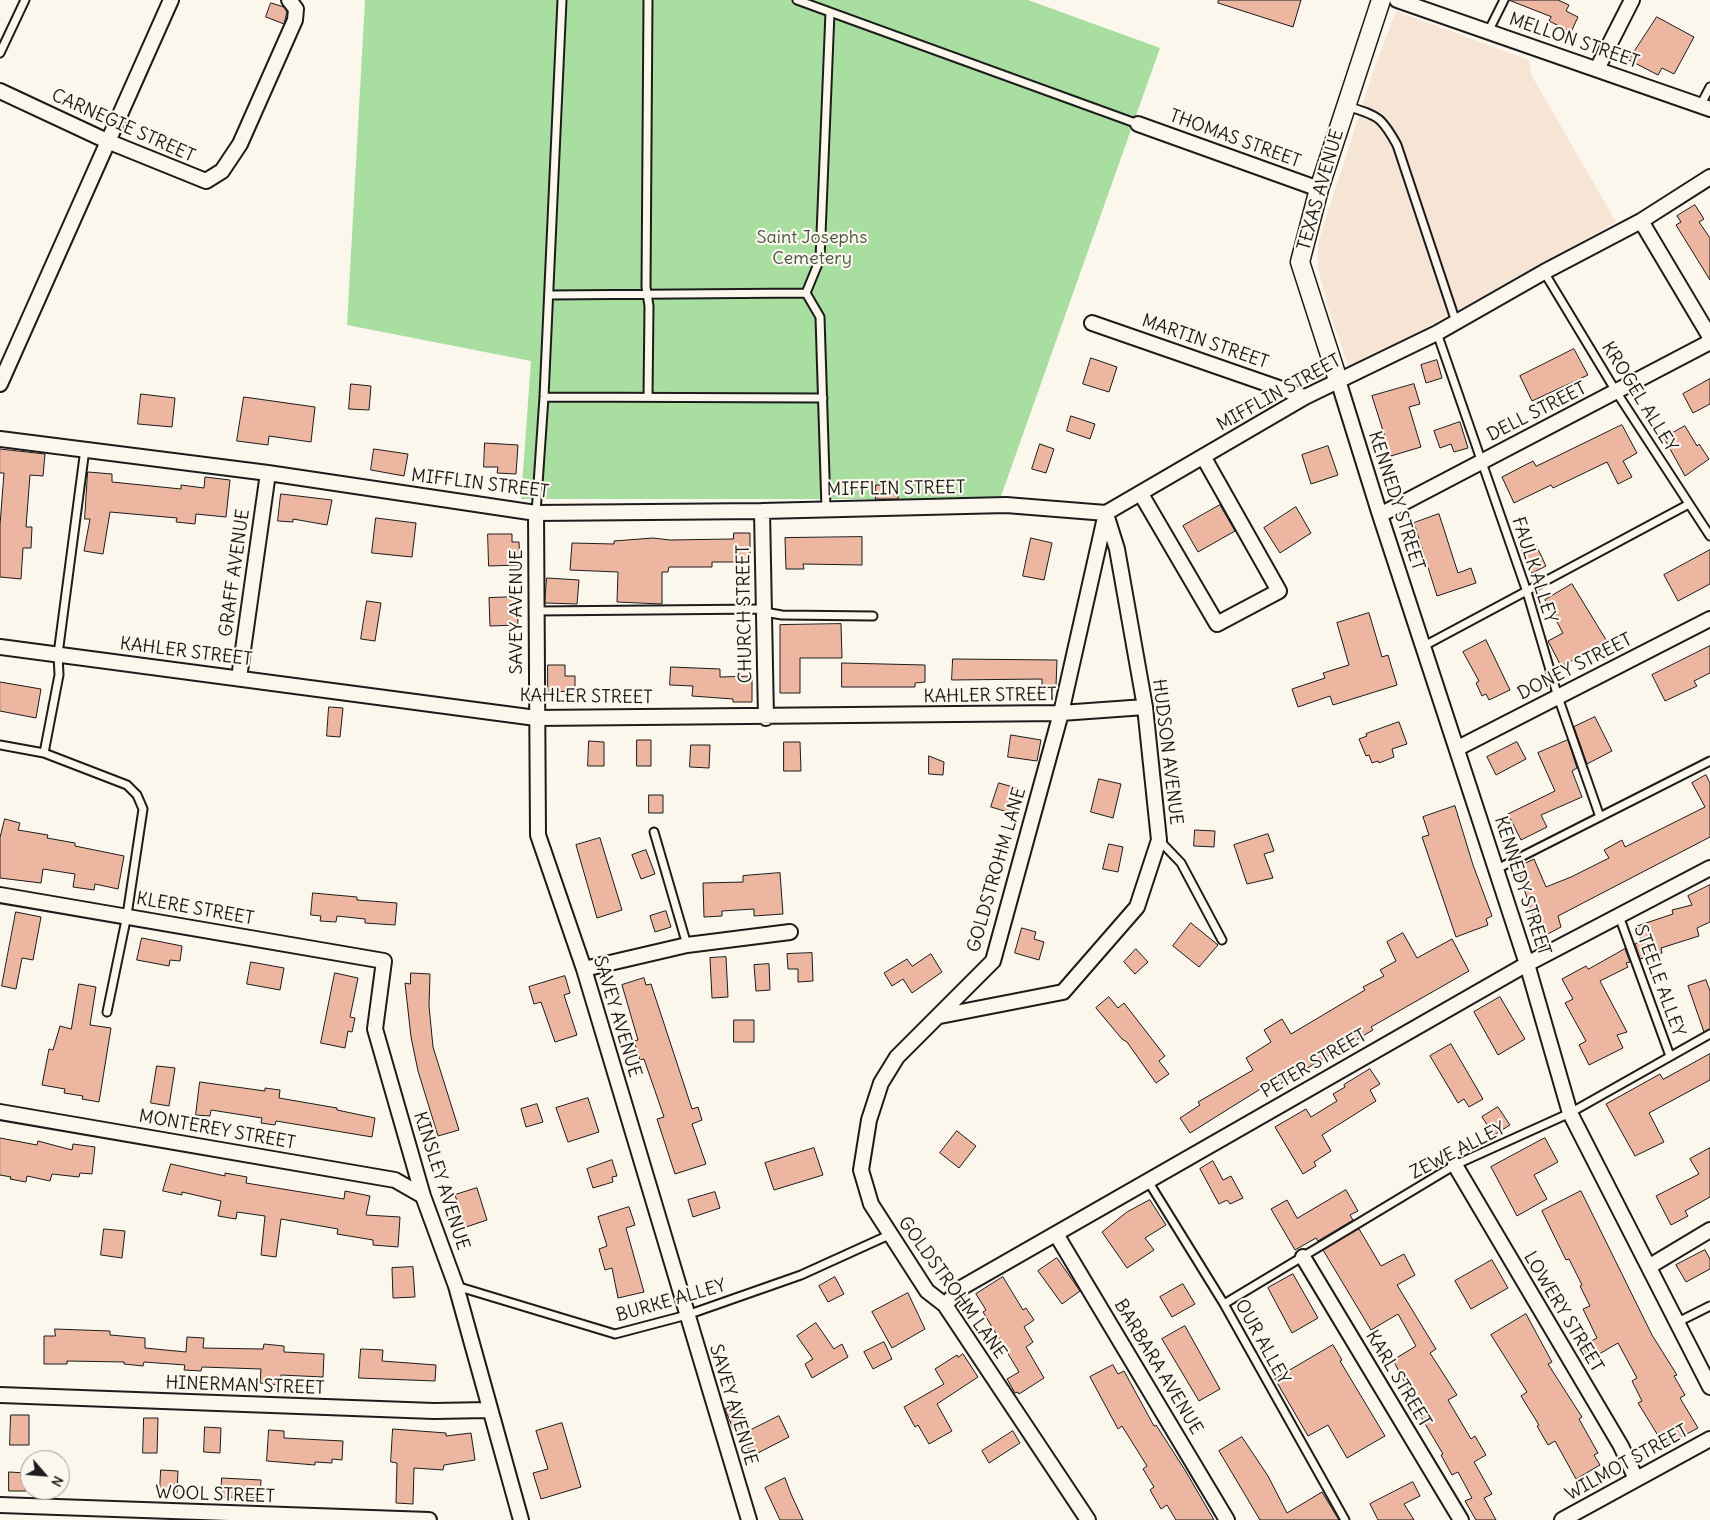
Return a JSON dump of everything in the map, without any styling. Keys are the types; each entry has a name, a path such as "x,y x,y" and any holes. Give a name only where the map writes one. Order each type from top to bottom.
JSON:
{"street":[{"path":"0,384 171,0"},
{"name":"CARNEGIE STREET","path":"0,91 107,142 206,181 222,171 240,144 295,20 296,9 289,0"},
{"name":"TEXAS AVENUE","path":"1338,380 1300,262 1319,189 1381,0"},
{"name":"MELLON STREET","path":"1397,0 1705,108"},
{"path":"1597,69 1632,0"},
{"name":"THOMAS STREET","path":"1138,124 1319,189"},
{"name":"MIFFLIN STREET","path":"0,439 268,472 536,512 762,511 1006,505 1106,513 1204,458 1305,397 1437,333 1544,272 1641,221 1709,180"},
{"path":"1641,221 1710,337"},
{"name":"MARTIN STREET","path":"1092,323 1305,397"},
{"name":"DELL STREET","path":"1380,515 1481,461 1617,393 1710,342"},
{"name":"KENNEDY STREET","path":"1338,380 1380,515 1497,869 1527,964 1570,1113 1650,1266 1710,1387"},
{"path":"1142,494 1217,624 1279,591 1204,458"},
{"name":"GRAFF AVENUE","path":"239,678 268,472"},
{"name":"CHURCH STREET","path":"762,511 766,718"},
{"name":"SAVEY AVENUE","path":"536,512 538,835 584,970 749,1520"},
{"name":"HUDSON AVENUE","path":"940,1016 1063,992 1137,907 1159,840 1145,707 1117,549 1106,513"},
{"name":"GOLDSTROHM LANE","path":"1088,1520 945,1305 926,1291 889,1235 871,1204 860,1170 869,1120 881,1084 898,1057 993,961 1061,713 1106,513"},
{"name":"DONEY STREET","path":"1458,748 1710,619"},
{"name":"KAHLER STREET","path":"0,647 536,718 766,718 1061,713 1145,707"},
{"name":"PETER STREET","path":"945,1305 961,1288 1527,964 1710,868"},
{"name":"KLERE STREET","path":"0,894 384,961"},
{"path":"584,970 687,944 790,932"},
{"name":"KINSLEY AVENUE","path":"384,961 375,1029 423,1196 456,1286 521,1520"},
{"name":"MONTEREY STREET","path":"0,1112 395,1180 423,1196"},
{"name":"LOWERY STREET","path":"1455,1165 1620,1446 1636,1479"},
{"path":"1650,1266 1710,1230"},
{"name":"BARBARA AVENUE","path":"1056,1234 1227,1520"},
{"name":"KARL STREET","path":"1303,1257 1461,1520"},
{"name":"HINERMAN STREET","path":"0,1395 434,1412 489,1410"},
{"name":"WILMOT STREET","path":"1562,1520 1581,1516 1636,1479 1710,1439"},
{"name":"WOOL STREET","path":"0,1505 188,1516 429,1520"}],"lane":[{"path":"0,53 24,0"},
{"path":"536,512 544,397 562,0"},
{"path":"648,0 648,397"},
{"path":"797,0 1138,124"},
{"path":"1488,32 1504,0"},
{"path":"806,293 820,259 830,12"},
{"path":"1705,108 1710,87"},
{"path":"1346,106 1376,115 1387,127 1397,145 1456,322"},
{"name":"KROGEL ALLEY","path":"1544,272 1617,393 1710,536"},
{"path":"549,294 806,293"},
{"path":"806,293 820,317 826,510"},
{"name":"FAULK ALLEY","path":"1437,333 1527,592 1558,697 1600,817"},
{"path":"544,397 823,398"},
{"path":"44,752 59,675 58,654 84,449"},
{"path":"1424,646 1689,504"},
{"path":"536,612 764,610 782,615 873,616"},
{"path":"0,745 44,752 127,785 137,794 144,809 127,916 107,1012"},
{"path":"1497,869 1710,761"},
{"path":"654,832 687,944"},
{"path":"1159,840 1181,863 1222,940"},
{"name":"STEELE ALLEY","path":"1619,916 1670,1056"},
{"name":"ZEWE ALLEY","path":"1224,1304 1455,1165 1570,1113 1710,1034"},
{"name":"OUR ALLEY","path":"1148,1181 1224,1304 1345,1520"},
{"name":"BURKE ALLEY","path":"456,1286 615,1334 687,1315 801,1275 889,1235"},
{"path":"1678,1322 1710,1306"}],"shaded area":[{"path":"1396,11 1529,60 1532,76 1616,222 1350,370 1328,308 1318,268 1318,243 1375,66"}],"green space":[{"name":"Saint Josephs Cemetery","path":"365,0 1028,0 1160,48 1000,499 521,499 531,361 347,325"}],"building":[{"path":"1219,0 1301,0 1293,27 1218,3"},
{"path":"1509,0 1558,0 1569,5 1566,11 1578,17 1571,32 1549,21 1551,17"},
{"path":"271,3 284,7 287,12 284,24 266,17"},
{"path":"1657,17 1694,37 1674,74 1662,68 1658,75 1629,60"},
{"path":"1695,205 1704,219 1699,222 1710,238 1710,280 1676,225 1681,222 1677,216"},
{"path":"1574,349 1588,375 1532,401 1520,376"},
{"path":"1091,358 1117,367 1109,392 1083,384"},
{"path":"1437,360 1442,378 1426,383 1421,365"},
{"path":"1710,379 1710,404 1693,413 1683,394"},
{"path":"351,384 371,386 369,410 349,409"},
{"path":"1414,384 1420,404 1409,407 1421,447 1391,456 1372,396"},
{"path":"141,394 175,398 172,427 138,424"},
{"path":"244,397 315,407 311,442 269,436 268,445 237,441"},
{"path":"1071,416 1095,424 1090,439 1067,431"},
{"path":"1460,422 1468,448 1454,452 1451,444 1440,448 1434,431"},
{"path":"1622,425 1637,453 1623,461 1632,477 1618,484 1607,462 1553,488 1551,485 1514,503 1502,477 1533,461 1536,466"},
{"path":"1685,426 1697,446 1699,444 1709,459 1685,476 1664,438"},
{"path":"485,443 518,445 516,474 497,473 498,467 484,467"},
{"path":"1040,444 1054,449 1046,473 1032,469"},
{"path":"1328,446 1338,475 1311,484 1302,455"},
{"path":"0,449 45,454 43,476 30,475 26,527 32,527 31,548 23,548 21,579 0,577 0,525 4,473 0,473"},
{"path":"374,449 408,454 404,476 371,470"},
{"path":"88,472 112,474 112,482 181,489 181,485 204,488 205,477 230,480 226,517 196,514 195,524 176,522 177,518 110,512 103,554 84,551 90,519 85,519"},
{"path":"876,485 898,485 898,499 876,499"},
{"path":"281,494 332,500 327,525 293,519 293,522 278,521"},
{"path":"1220,505 1235,531 1198,552 1183,526"},
{"path":"1296,507 1311,533 1280,553 1264,528"},
{"path":"1439,514 1458,573 1471,568 1476,583 1437,596 1414,523"},
{"path":"376,518 416,523 412,557 372,553"},
{"path":"734,533 750,533 750,562 712,562 712,567 669,567 668,572 662,572 662,604 617,602 618,572 570,570 572,543 614,544 614,541 653,538 670,540 733,539"},
{"path":"488,534 512,534 512,542 519,542 520,565 489,566"},
{"path":"862,537 862,565 803,564 804,569 786,569 785,538"},
{"path":"1031,538 1052,543 1044,580 1023,576"},
{"path":"1536,545 1546,566 1532,573 1522,551"},
{"path":"1710,550 1710,584 1678,601 1664,575"},
{"path":"547,578 579,580 577,604 545,603"},
{"path":"1572,584 1608,643 1561,666 1548,641 1563,633 1545,600"},
{"path":"517,597 518,625 490,626 489,598"},
{"path":"367,601 381,603 375,641 361,639"},
{"path":"1369,613 1382,657 1388,655 1397,685 1333,705 1330,696 1298,707 1292,689 1325,678 1323,673 1349,665 1337,623"},
{"path":"841,624 842,658 800,658 800,693 780,693 780,625"},
{"path":"1486,640 1510,690 1489,700 1486,694 1482,696 1476,683 1479,681 1463,652"},
{"path":"1710,646 1710,673 1694,681 1697,686 1665,701 1652,675"},
{"path":"953,659 1057,660 1056,686 1042,686 1042,679 952,680"},
{"path":"842,663 925,665 925,682 915,683 915,687 842,687"},
{"path":"548,665 565,665 565,676 575,676 575,691 548,692"},
{"path":"671,667 720,669 720,677 752,676 752,702 733,702 733,699 692,696 693,686 670,685"},
{"path":"0,682 41,689 36,718 0,711"},
{"path":"329,707 343,708 340,737 327,736"},
{"path":"1595,717 1612,751 1587,764 1574,727"},
{"path":"1399,722 1407,744 1392,749 1394,757 1379,763 1378,761 1372,763 1369,755 1366,756 1359,739 1367,736 1366,734"},
{"path":"1011,735 1041,740 1037,761 1008,757"},
{"path":"637,740 651,740 651,766 637,766"},
{"path":"1568,740 1577,768 1572,771 1582,797 1541,815 1547,827 1521,840 1508,814 1555,791 1538,753"},
{"path":"589,741 604,742 604,766 588,766"},
{"path":"784,742 800,742 801,771 784,771"},
{"path":"1517,742 1526,759 1496,775 1487,757"},
{"path":"691,745 710,745 709,768 690,767"},
{"path":"929,756 944,762 943,775 929,774"},
{"path":"1706,775 1710,783 1710,837 1558,916 1561,927 1540,938 1517,867 1534,859 1546,887 1571,877 1609,858 1604,850 1622,840 1625,847 1705,807 1692,783"},
{"path":"1099,779 1121,784 1113,818 1091,812"},
{"path":"999,783 1020,789 1011,813 991,807"},
{"path":"649,795 663,795 663,813 649,813"},
{"path":"1455,806 1473,865 1492,916 1486,919 1488,925 1456,937 1422,837 1429,835 1423,817"},
{"path":"5,819 20,823 18,830 48,835 47,838 75,843 75,846 124,856 118,889 95,884 94,890 73,887 75,874 43,869 41,883 0,878 0,838"},
{"path":"1195,830 1215,831 1214,847 1194,846"},
{"path":"1268,834 1274,851 1264,854 1273,878 1247,884 1234,845"},
{"path":"600,838 622,910 597,918 576,845"},
{"path":"1109,844 1123,847 1118,872 1103,869"},
{"path":"646,850 655,874 641,879 632,855"},
{"path":"780,873 783,914 754,916 754,909 722,911 722,916 704,917 703,883 743,882 743,876"},
{"path":"1710,885 1710,922 1697,928 1699,936 1661,948 1662,953 1640,959 1635,944 1641,941 1637,926 1673,914 1672,910 1692,905 1688,896"},
{"path":"313,893 357,897 357,900 397,903 395,925 365,923 365,919 337,916 336,922 320,921 321,916 311,915"},
{"path":"666,911 671,927 655,932 650,916"},
{"path":"16,912 41,917 33,960 22,958 16,989 2,986"},
{"path":"1191,923 1218,945 1199,967 1173,946"},
{"path":"1022,928 1036,932 1034,939 1044,942 1039,960 1015,953"},
{"path":"1403,933 1417,958 1452,939 1469,971 1371,1027 1373,1030 1273,1088 1270,1083 1190,1133 1180,1118 1200,1105 1198,1102 1253,1070 1246,1058 1271,1042 1264,1030 1282,1019 1291,1034 1365,990 1363,987 1384,976 1380,970 1396,961 1387,942"},
{"path":"142,938 182,946 180,961 170,960 169,966 137,960"},
{"path":"1136,949 1148,962 1135,974 1124,962"},
{"path":"1625,949 1630,962 1626,963 1628,967 1600,981 1627,1032 1617,1035 1623,1048 1589,1065 1579,1045 1586,1041 1565,1003 1573,999 1562,979 1586,966 1588,969"},
{"path":"812,953 813,981 798,982 798,969 788,969 787,954"},
{"path":"931,954 942,972 912,993 903,979 892,986 884,973 907,959 912,966"},
{"path":"726,957 728,997 712,998 710,958"},
{"path":"251,962 284,968 280,990 247,984"},
{"path":"769,964 770,990 756,991 754,965"},
{"path":"335,973 358,978 350,1017 355,1018 352,1032 348,1031 345,1048 321,1043"},
{"path":"411,973 430,974 429,1006 433,1047 459,1130 438,1136 418,1071 411,1037 405,983 410,984"},
{"path":"565,976 570,993 564,995 577,1035 555,1042 541,1002 534,1004 529,987"},
{"path":"644,978 646,985 651,984 692,1109 698,1107 702,1120 692,1124 706,1164 675,1174 657,1119 664,1117 644,1059 640,1060 634,1041 638,1040 622,985"},
{"path":"1706,980 1710,991 1710,1029 1704,1032 1688,986"},
{"path":"79,984 96,987 90,1025 111,1028 99,1102 82,1099 83,1096 64,1093 65,1089 42,1085 49,1049 53,1050 60,1026 71,1029"},
{"path":"1109,997 1118,1008 1124,1003 1165,1056 1159,1061 1169,1074 1156,1083 1127,1042 1122,1039 1096,1008"},
{"path":"1500,997 1525,1039 1498,1055 1474,1012"},
{"path":"734,1020 754,1020 754,1042 734,1042"},
{"path":"1451,1044 1483,1099 1469,1107 1464,1099 1458,1103 1430,1056"},
{"path":"1710,1054 1710,1080 1649,1113 1664,1142 1635,1156 1606,1104 1660,1074 1663,1079"},
{"path":"157,1066 175,1068 169,1106 151,1103"},
{"path":"1370,1069 1380,1084 1370,1090 1376,1101 1322,1135 1331,1151 1314,1162 1316,1166 1303,1174 1275,1127 1306,1109 1311,1117 1337,1101 1333,1094 1345,1087 1344,1085"},
{"path":"200,1082 265,1091 265,1088 280,1090 279,1098 337,1108 337,1110 375,1118 372,1137 276,1121 275,1125 261,1123 262,1118 211,1110 210,1116 196,1115"},
{"path":"588,1098 599,1132 568,1142 556,1108"},
{"path":"537,1104 543,1122 526,1127 521,1109"},
{"path":"1498,1107 1510,1125 1494,1135 1482,1117"},
{"path":"957,1131 976,1146 959,1168 940,1153"},
{"path":"0,1138 37,1145 38,1141 72,1150 73,1144 95,1147 92,1174 80,1173 79,1177 52,1174 50,1181 27,1176 26,1182 10,1179 11,1177 0,1175"},
{"path":"1545,1138 1558,1162 1534,1175 1547,1199 1517,1216 1491,1167"},
{"path":"814,1148 823,1175 774,1190 765,1163"},
{"path":"1710,1148 1710,1197 1685,1211 1688,1216 1671,1225 1656,1196 1699,1174 1690,1159"},
{"path":"612,1160 617,1176 612,1177 613,1182 593,1188 587,1169"},
{"path":"1213,1161 1223,1180 1231,1176 1243,1198 1230,1204 1227,1200 1219,1204 1200,1169"},
{"path":"171,1164 225,1176 225,1173 247,1177 246,1183 344,1199 345,1191 370,1196 366,1215 400,1217 398,1247 373,1245 373,1240 337,1234 338,1229 281,1219 276,1257 261,1255 265,1216 237,1212 236,1219 218,1216 221,1201 182,1192 182,1195 163,1191"},
{"path":"477,1188 487,1220 460,1229 456,1215 461,1213 455,1195"},
{"path":"1346,1190 1358,1211 1350,1215 1353,1220 1318,1241 1316,1238 1295,1250 1271,1209 1287,1200 1297,1218"},
{"path":"1581,1191 1652,1335 1677,1375 1674,1376 1685,1395 1680,1398 1698,1428 1668,1444 1665,1440 1662,1442 1638,1403 1642,1401 1632,1381 1637,1378 1618,1343 1589,1360 1582,1346 1597,1338 1583,1309 1590,1306 1569,1259 1566,1260 1542,1211"},
{"path":"715,1192 720,1208 693,1217 688,1200"},
{"path":"1150,1200 1166,1225 1145,1238 1154,1250 1127,1268 1102,1232 1127,1212"},
{"path":"629,1207 635,1225 626,1228 644,1292 618,1298 612,1268 605,1270 599,1249 607,1246 598,1217"},
{"path":"104,1229 125,1231 122,1258 101,1255"},
{"path":"1359,1229 1381,1266 1404,1254 1415,1275 1397,1285 1436,1349 1430,1353 1457,1395 1448,1400 1471,1439 1475,1436 1486,1455 1474,1462 1492,1494 1484,1498 1496,1520 1476,1520 1465,1501 1472,1498 1458,1472 1452,1475 1441,1455 1443,1454 1412,1402 1414,1400 1393,1360 1416,1346 1398,1314 1371,1330 1323,1250"},
{"path":"1705,1250 1710,1259 1710,1269 1686,1282 1676,1265"},
{"path":"1057,1258 1080,1291 1062,1304 1038,1271"},
{"path":"1492,1260 1508,1288 1471,1309 1455,1281"},
{"path":"413,1267 415,1297 393,1298 392,1268"},
{"path":"1293,1274 1318,1318 1292,1333 1268,1288"},
{"path":"835,1277 844,1294 828,1302 819,1286"},
{"path":"1003,1277 1023,1310 1026,1308 1034,1320 1024,1327 1033,1342 1026,1347 1044,1378 1019,1394 1018,1392 1015,1393 1007,1379 1019,1372 983,1312 986,1310 976,1294"},
{"path":"1183,1284 1195,1304 1172,1317 1160,1297"},
{"path":"908,1293 925,1329 892,1348 872,1312"},
{"path":"1526,1314 1552,1362 1548,1364 1582,1417 1579,1419 1598,1453 1594,1455 1600,1465 1576,1479 1555,1441 1548,1445 1537,1426 1539,1425 1521,1396 1527,1392 1491,1335"},
{"path":"816,1323 834,1349 842,1344 848,1357 812,1378 805,1364 813,1359 797,1336"},
{"path":"1185,1326 1220,1389 1199,1401 1162,1339"},
{"path":"55,1329 110,1331 110,1335 145,1338 145,1348 186,1352 187,1337 204,1338 203,1348 263,1349 264,1344 284,1346 284,1352 324,1354 323,1377 281,1375 280,1385 260,1383 261,1369 202,1367 201,1371 184,1370 185,1365 144,1362 143,1366 124,1364 124,1362 67,1361 67,1364 44,1364 44,1336 55,1336"},
{"path":"884,1342 892,1359 873,1369 864,1352"},
{"path":"1333,1345 1342,1360 1340,1361 1385,1436 1347,1458 1328,1425 1308,1436 1275,1379"},
{"path":"361,1349 383,1350 382,1361 436,1365 435,1381 359,1378"},
{"path":"963,1354 978,1377 937,1404 952,1431 929,1444 918,1425 915,1427 904,1407 944,1384 935,1369 957,1355 958,1357"},
{"path":"1113,1365 1118,1374 1124,1371 1154,1426 1156,1425 1185,1470 1214,1520 1176,1520 1167,1505 1161,1509 1150,1490 1154,1487 1143,1469 1147,1466 1122,1426 1118,1429 1090,1377"},
{"path":"738,1404 747,1426 734,1431 725,1409"},
{"path":"11,1415 29,1415 29,1445 10,1445"},
{"path":"779,1416 789,1437 752,1456 741,1435"},
{"path":"144,1418 158,1418 157,1453 143,1453"},
{"path":"562,1423 581,1487 541,1499 533,1473 548,1469 536,1431"},
{"path":"205,1427 221,1428 220,1453 204,1452"},
{"path":"393,1429 446,1433 446,1436 471,1433 475,1460 444,1465 443,1470 414,1468 413,1504 396,1503 397,1463 391,1462"},
{"path":"269,1430 284,1431 284,1438 343,1441 342,1460 332,1459 332,1463 315,1462 315,1465 267,1461"},
{"path":"1013,1431 1020,1443 989,1463 982,1451"},
{"path":"1242,1437 1268,1476 1287,1513 1322,1492 1339,1520 1260,1520 1219,1451"},
{"path":"161,1470 178,1471 177,1493 160,1491"},
{"path":"9,1472 20,1473 20,1491 9,1491"},
{"path":"222,1478 261,1480 260,1498 221,1497"},
{"path":"785,1478 803,1520 780,1520 765,1488"},
{"path":"1413,1482 1420,1496 1404,1504 1414,1520 1378,1520 1370,1504"}]}
